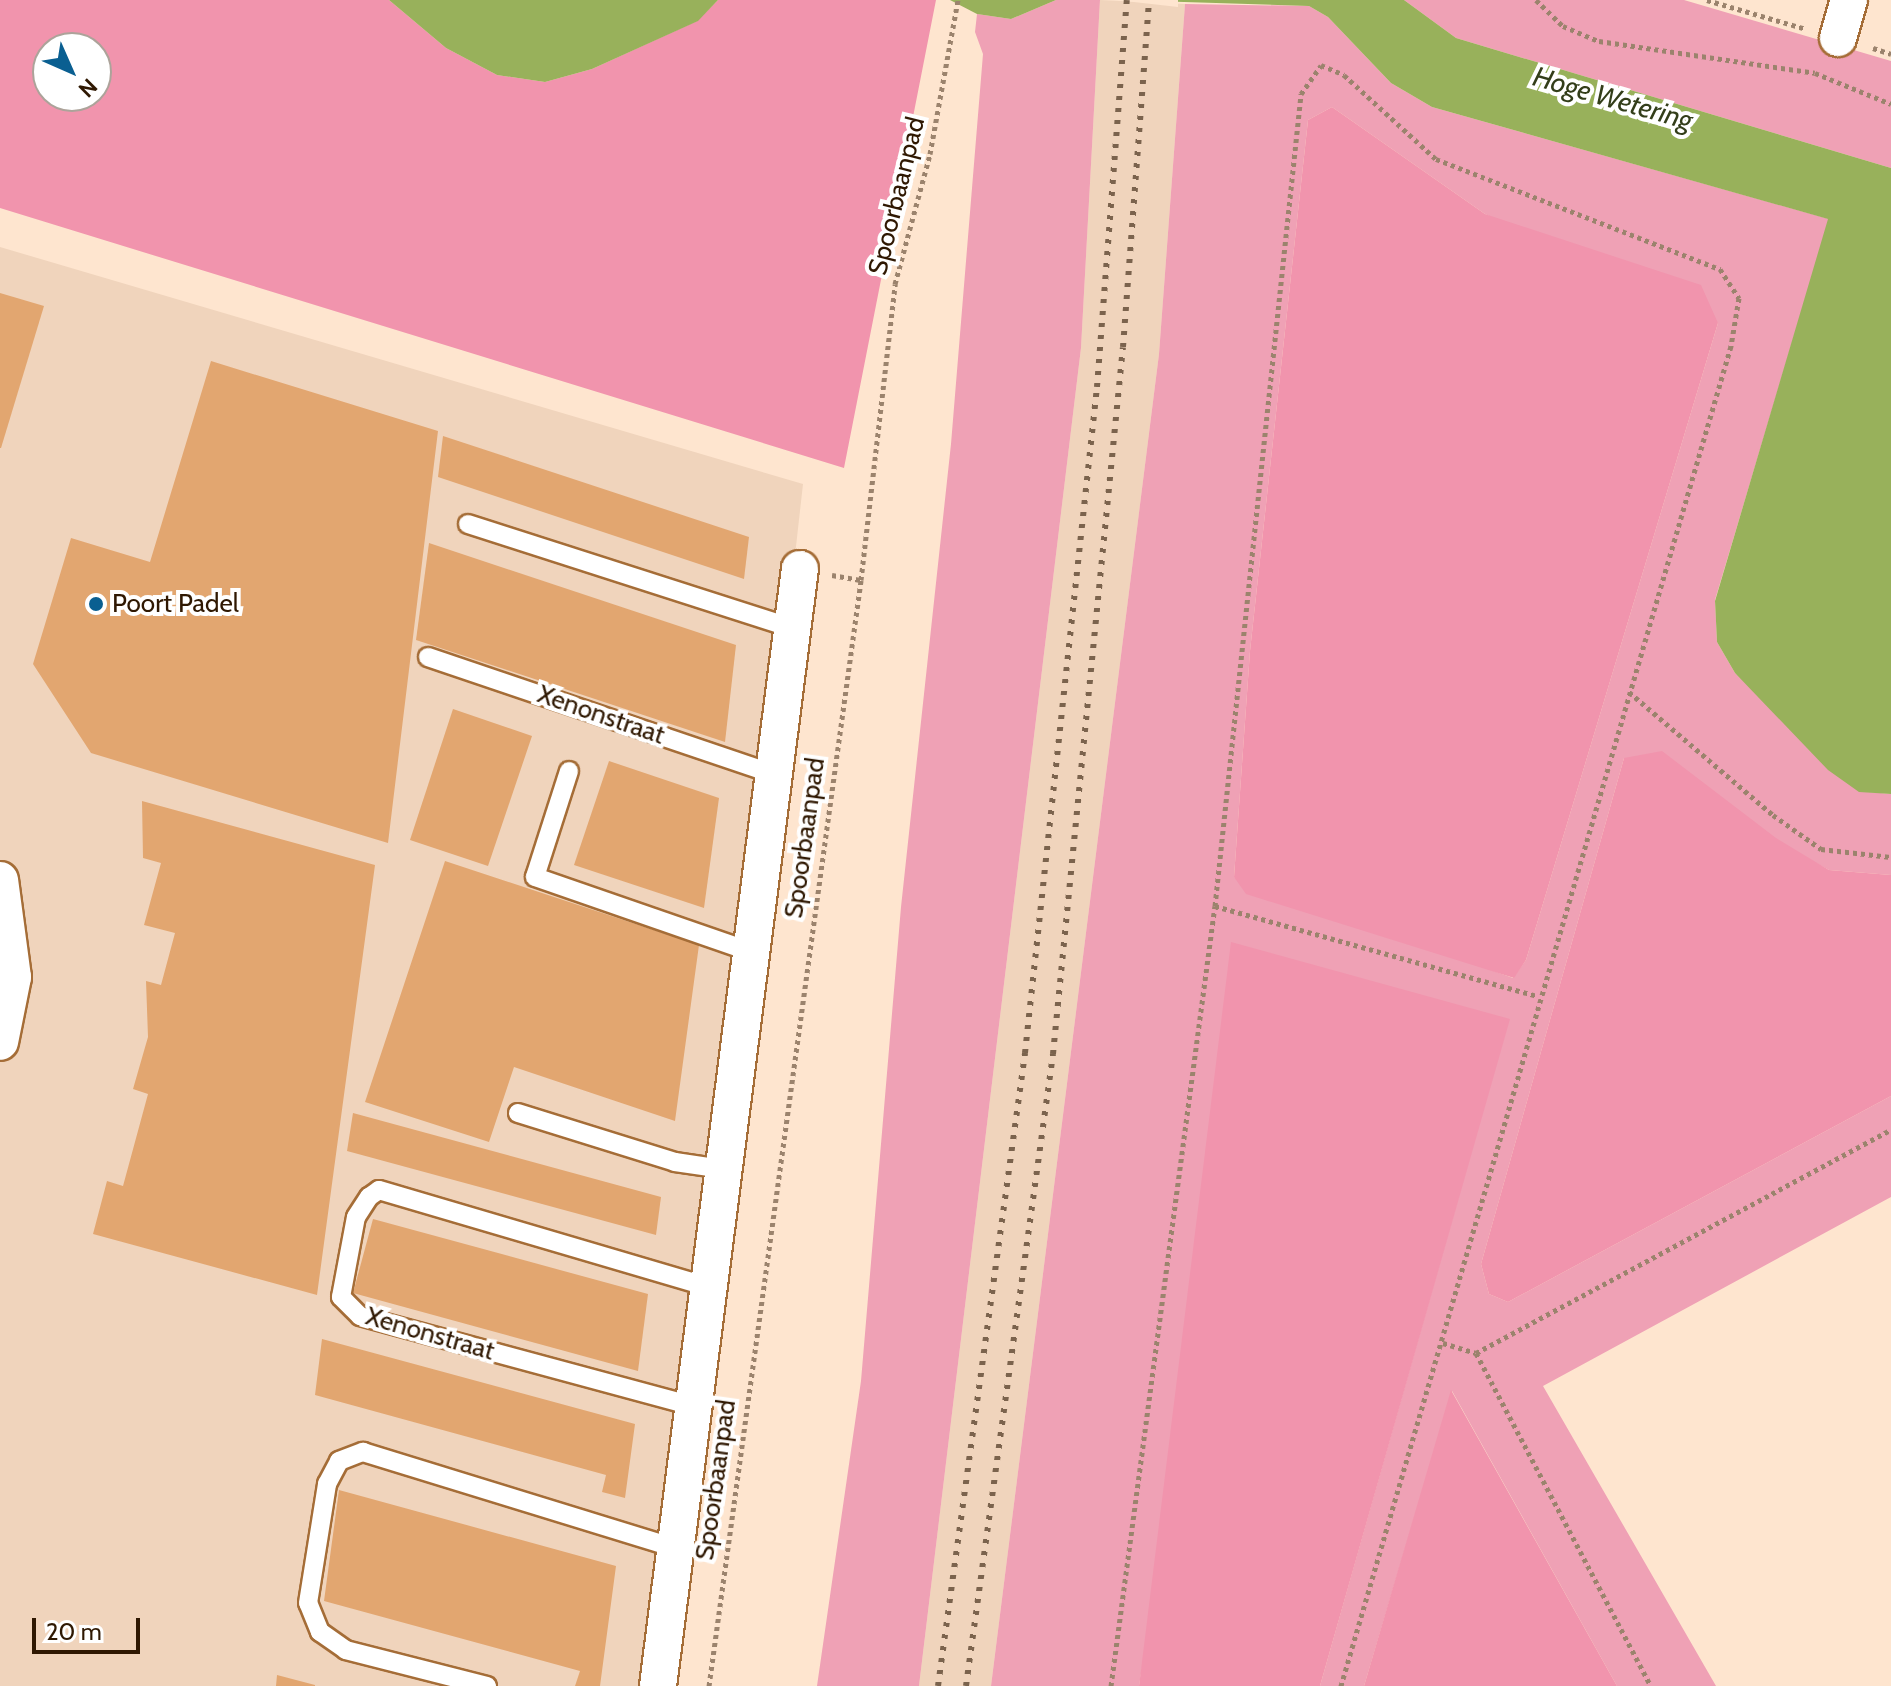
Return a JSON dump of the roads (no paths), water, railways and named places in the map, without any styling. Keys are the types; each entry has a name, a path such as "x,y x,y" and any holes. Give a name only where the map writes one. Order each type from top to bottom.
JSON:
{"street":[{"path":"1838,38 1849,0"},
{"path":"658,1686 800,569"},
{"path":"0,880 13,977 0,1042"}],"lane":[{"path":"468,524 792,628"},
{"name":"Xenonstraat","path":"428,657 774,774"},
{"path":"569,771 535,877 751,952"},
{"path":"518,1113 675,1162 723,1169"},
{"name":"Xenonstraat","path":"693,1406 360,1316 341,1297 356,1217 369,1197 379,1190 709,1287"},
{"path":"487,1686 346,1650 320,1632 308,1603 327,1484 339,1461 363,1452 675,1548"}],"water":[{"path":"389,0 718,0 698,21 592,69 545,82 497,75 446,48"},
{"path":"950,0 1056,0 1011,19 977,14"},
{"name":"Hoge Wetering","path":"1120,0 1404,0 1456,38 1891,168 1891,794 1859,792 1828,770 1735,673 1717,642 1715,601 1828,219 1432,107 1391,83 1328,17 1309,6"}],"railway":[{"path":"938,1686 1025,1053 1097,387 1127,0"},
{"path":"966,1686 1053,1054 1123,347 1149,0"}],"place":[{"name":"Poort Padel","path":"96,604"}]}
